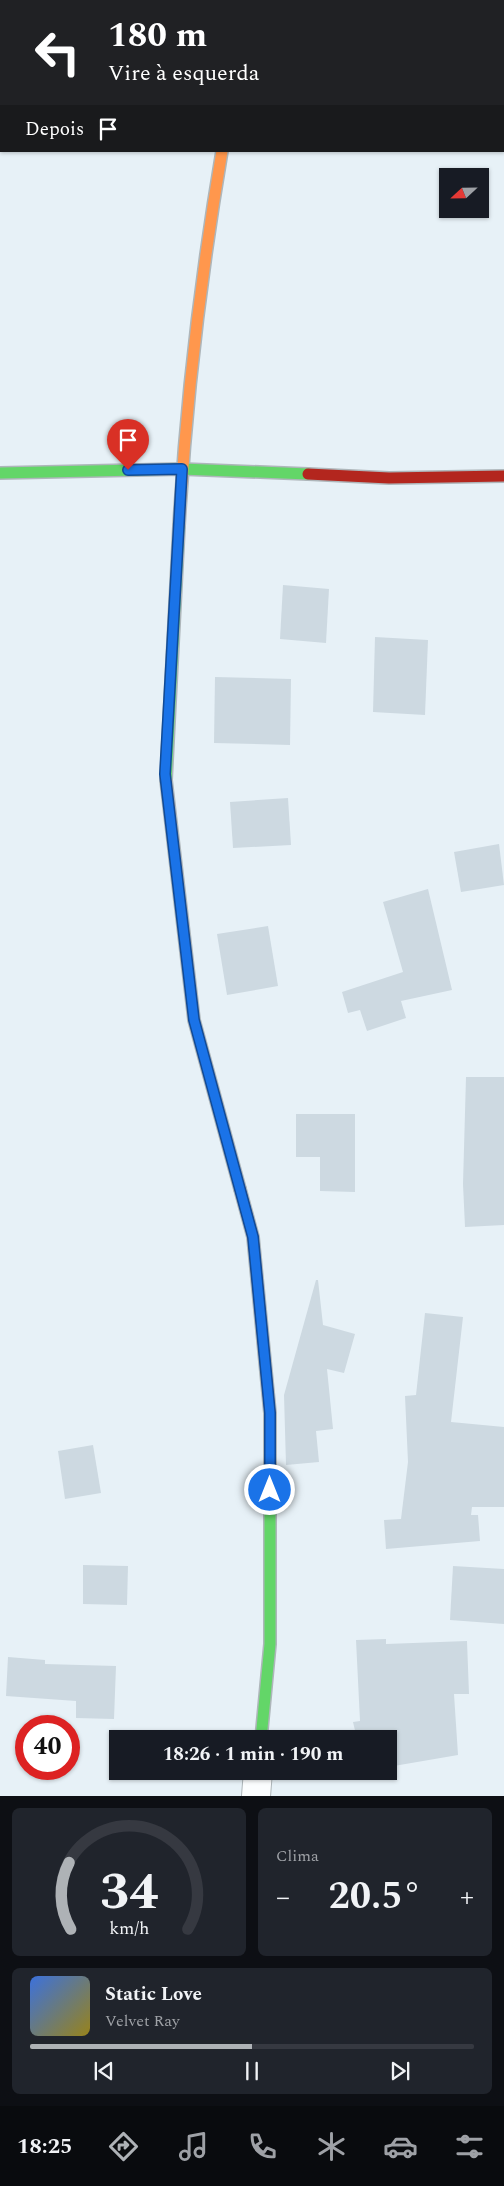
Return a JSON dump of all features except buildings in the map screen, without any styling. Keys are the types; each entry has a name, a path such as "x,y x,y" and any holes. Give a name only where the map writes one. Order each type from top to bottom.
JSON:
{"street":[{"path":"222,152 209,226 182,469 165,774 194,1020 253,1237 270,1413 270,1644 262,1730"},
{"path":"0,473 182,469 389,478 504,476"},
{"path":"256,1796 257,1780"}],"traffic: fast":[{"path":"0,473 182,469 308,474"},
{"path":"166,780 179,526"},
{"path":"262,1730 270,1644 270,1463"}],"traffic: slow":[{"path":"179,526 195,338 207,244 222,152"},
{"path":"166,780 194,1020 240,1189"}],"traffic: jam":[{"path":"308,474 389,478 504,476"},
{"path":"240,1189 253,1237 270,1413 270,1463"}],"route":[{"path":"128,470 182,469 165,774 194,1020 253,1237 270,1413 270,1490"}]}
